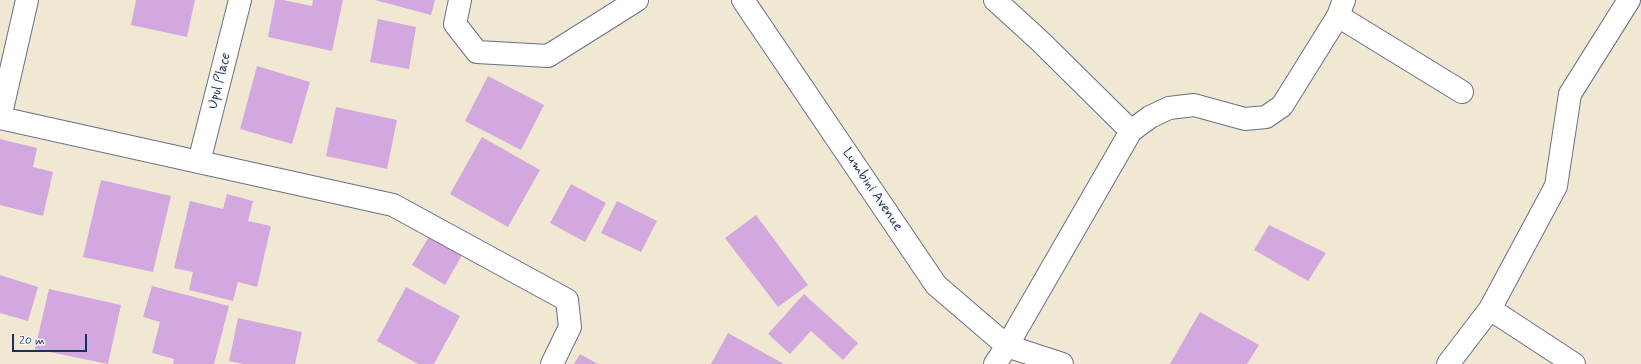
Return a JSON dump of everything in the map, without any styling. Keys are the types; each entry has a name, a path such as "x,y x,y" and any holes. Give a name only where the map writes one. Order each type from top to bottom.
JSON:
{"street":[{"path":"27,0 0,118 393,205 567,300 570,327 552,364"},
{"name":"Upul Place","path":"199,162 240,0"},
{"path":"460,0 455,24 477,52 548,56 637,0"},
{"name":"Lumbini Avenue","path":"743,0 936,285 1007,346"},
{"path":"995,0 1041,42 1131,131"},
{"path":"1448,364 1490,309 1556,186 1570,94 1629,0"},
{"path":"995,364 1007,346 1131,131 1150,117 1169,108 1194,106 1245,120 1266,117 1282,106 1341,8 1462,92"},
{"path":"1490,309 1574,364"},
{"path":"1007,346 1062,364"}],"building":[{"path":"136,0 195,0 187,37 131,25"},
{"path":"275,0 283,0 312,6 313,0 343,0 332,51 268,37"},
{"path":"375,0 435,0 431,15"},
{"path":"378,19 416,27 409,69 370,62"},
{"path":"257,66 310,82 292,144 240,129"},
{"path":"488,76 544,105 521,150 465,121"},
{"path":"336,107 397,120 387,169 326,156"},
{"path":"482,137 540,170 508,227 450,194"},
{"path":"0,139 37,148 33,167 53,172 43,216 0,205"},
{"path":"101,180 171,196 153,272 83,257"},
{"path":"571,184 606,203 585,242 550,223"},
{"path":"227,194 253,201 248,221 271,226 257,287 238,282 233,301 189,290 193,272 174,268 190,201 223,209"},
{"path":"617,201 657,221 641,252 601,233"},
{"path":"756,215 808,285 778,307 725,238"},
{"path":"1269,225 1326,253 1308,281 1254,250"},
{"path":"430,235 462,255 445,285 412,265"},
{"path":"0,275 38,287 28,321 0,313"},
{"path":"152,286 229,306 214,364 173,364 174,359 152,353 160,322 143,317"},
{"path":"406,287 460,316 434,364 418,364 377,341"},
{"path":"49,289 121,305 108,364 35,349"},
{"path":"804,294 858,343 843,360 811,331 790,354 768,334"},
{"path":"1200,312 1259,345 1247,364 1170,364"},
{"path":"238,318 302,332 295,364 243,364 229,361"},
{"path":"728,333 784,364 711,364"},
{"path":"580,354 598,364 574,364"}]}
